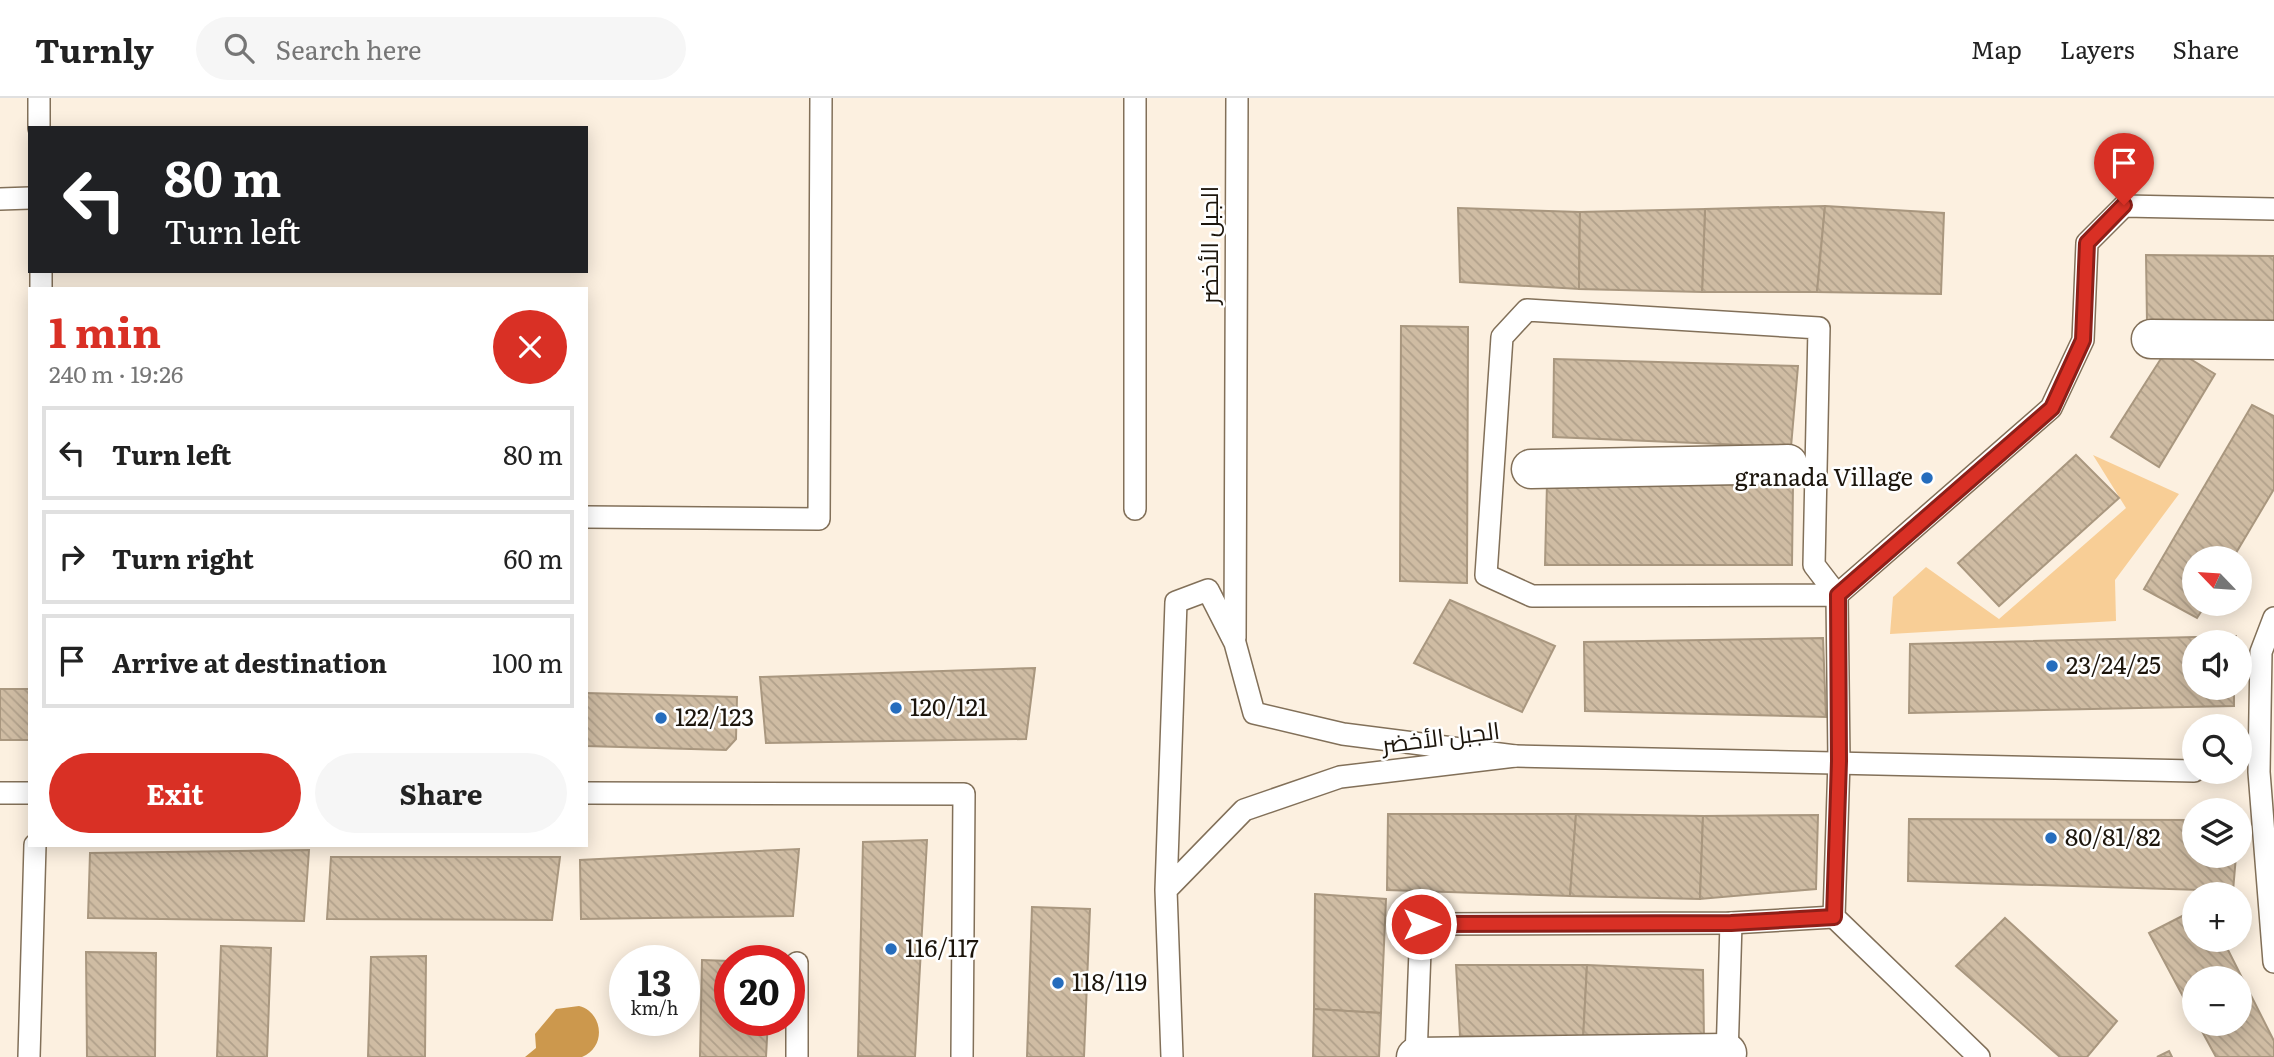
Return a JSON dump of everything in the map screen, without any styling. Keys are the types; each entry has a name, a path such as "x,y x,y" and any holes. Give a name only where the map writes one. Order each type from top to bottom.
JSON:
{"street":[{"path":"2151,340 2274,340"},
{"path":"1531,469 1788,464"},
{"path":"1416,1057 1727,1055"}],"lane":[{"path":"39,98 39,126"},
{"path":"588,517 819,519 821,98"},
{"path":"1135,98 1135,509"},
{"name":"الجبل الأخضر","path":"1235,643 1237,98"},
{"path":"0,199 28,198"},
{"path":"1834,917 1839,761 1838,595 1814,565 1819,328 1527,310 1502,337 1486,575 1532,596 1838,595 2052,408 2083,340 2087,243 2124,205 2274,209"},
{"name":"الجبل الأخضر","path":"1172,1057 1166,890 1176,601 1208,590 1235,643 1254,713 1343,734 1515,756"},
{"path":"2252,742 2261,652 2274,618"},
{"path":"1515,756 1839,761 2182,771"},
{"name":"الجبل الأخضر","path":"1166,890 1244,810 1340,776 1515,756"},
{"path":"2251,784 2274,962"},
{"path":"0,793 28,793"},
{"path":"588,793 964,794 962,1057"},
{"path":"29,1057 35,847"},
{"path":"1416,1057 1421,924 1731,923 1834,917 1979,1057"},
{"path":"1727,1055 1731,923"},
{"path":"797,1036 797,1057"}],"shaded area":[{"path":"2093,455 2179,494 2115,580 2116,621 1890,634 1893,597 1926,567 1999,619 2126,508"},
{"path":"579,1006 593,1015 599,1030 595,1046 590,1052 582,1057 525,1057 536,1048 535,1034 556,1009"}],"building":[{"path":"1825,206 1817,292 1702,292 1705,209"},
{"path":"1825,206 1944,213 1941,294 1817,292"},
{"path":"1458,208 1580,212 1579,289 1460,282"},
{"path":"1705,209 1702,292 1579,289 1580,212"},
{"path":"2146,255 2274,256 2274,323 2147,322"},
{"path":"1401,326 1468,327 1467,583 1400,581"},
{"path":"2169,346 2215,374 2159,467 2111,437"},
{"path":"1554,359 1798,366 1791,447 1553,437"},
{"path":"2252,405 2274,416 2274,489 2240,546 2182,546 2182,610 2144,589"},
{"path":"2076,455 2119,498 1999,606 1958,563"},
{"path":"1547,483 1793,485 1792,565 1545,565"},
{"path":"1450,600 1555,646 1522,712 1414,663"},
{"name":"23/24/25","path":"2182,637 2182,700 2234,700 2234,706 1909,713 1910,644"},
{"path":"1823,638 1826,717 1585,711 1584,642"},
{"name":"120/121","path":"1035,668 1026,739 766,743 760,677"},
{"path":"0,689 28,689 28,740 0,740"},
{"name":"122/123","path":"588,693 737,697 736,739 726,750 588,746"},
{"path":"1388,814 1576,814 1570,896 1387,890"},
{"path":"1576,814 1703,816 1700,899 1570,896"},
{"path":"1818,815 1816,889 1700,899 1703,816"},
{"name":"80/81/82","path":"1909,819 2182,820 2182,868 2235,868 2234,882 2182,882 2182,889 1908,881"},
{"name":"116/117","path":"927,840 915,1057 858,1056 863,842"},
{"path":"799,849 793,916 581,919 580,860"},
{"path":"309,850 304,921 88,918 90,853"},
{"path":"331,857 560,857 552,920 327,919"},
{"path":"1315,894 1386,899 1381,1013 1314,1009"},
{"name":"118/119","path":"1032,907 1090,909 1084,1057 1027,1057"},
{"path":"2182,916 2182,952 2229,952 2236,966 2182,966 2182,995 2149,933"},
{"path":"2005,918 2117,1021 2087,1057 2060,1057 1956,966"},
{"path":"221,946 271,948 267,1057 217,1057"},
{"path":"86,952 156,953 155,1057 87,1057"},
{"path":"426,956 425,1057 368,1057 371,957"},
{"path":"702,960 714,960 714,1036 767,1036 766,1057 700,1057"},
{"path":"1456,965 1587,965 1583,1040 1460,1036"},
{"path":"1587,965 1703,970 1704,1041 1583,1040"},
{"path":"2252,997 2274,1041 2274,1057 2216,1057 2205,1036 2252,1036"},
{"path":"1314,1009 1381,1013 1379,1057 1313,1057"},
{"path":"2169,1051 2172,1057 2157,1057"}],"place":[{"name":"granada Village","path":"1927,478"},
{"name":"23/24/25","path":"2052,666"},
{"name":"120/121","path":"896,708"},
{"name":"122/123","path":"661,718"},
{"name":"80/81/82","path":"2051,838"},
{"name":"116/117","path":"891,949"},
{"name":"118/119","path":"1058,983"}],"route":[{"path":"1421,924 1731,923 1834,917 1839,761 1838,595 2052,408 2083,340 2087,243 2124,205"}]}
